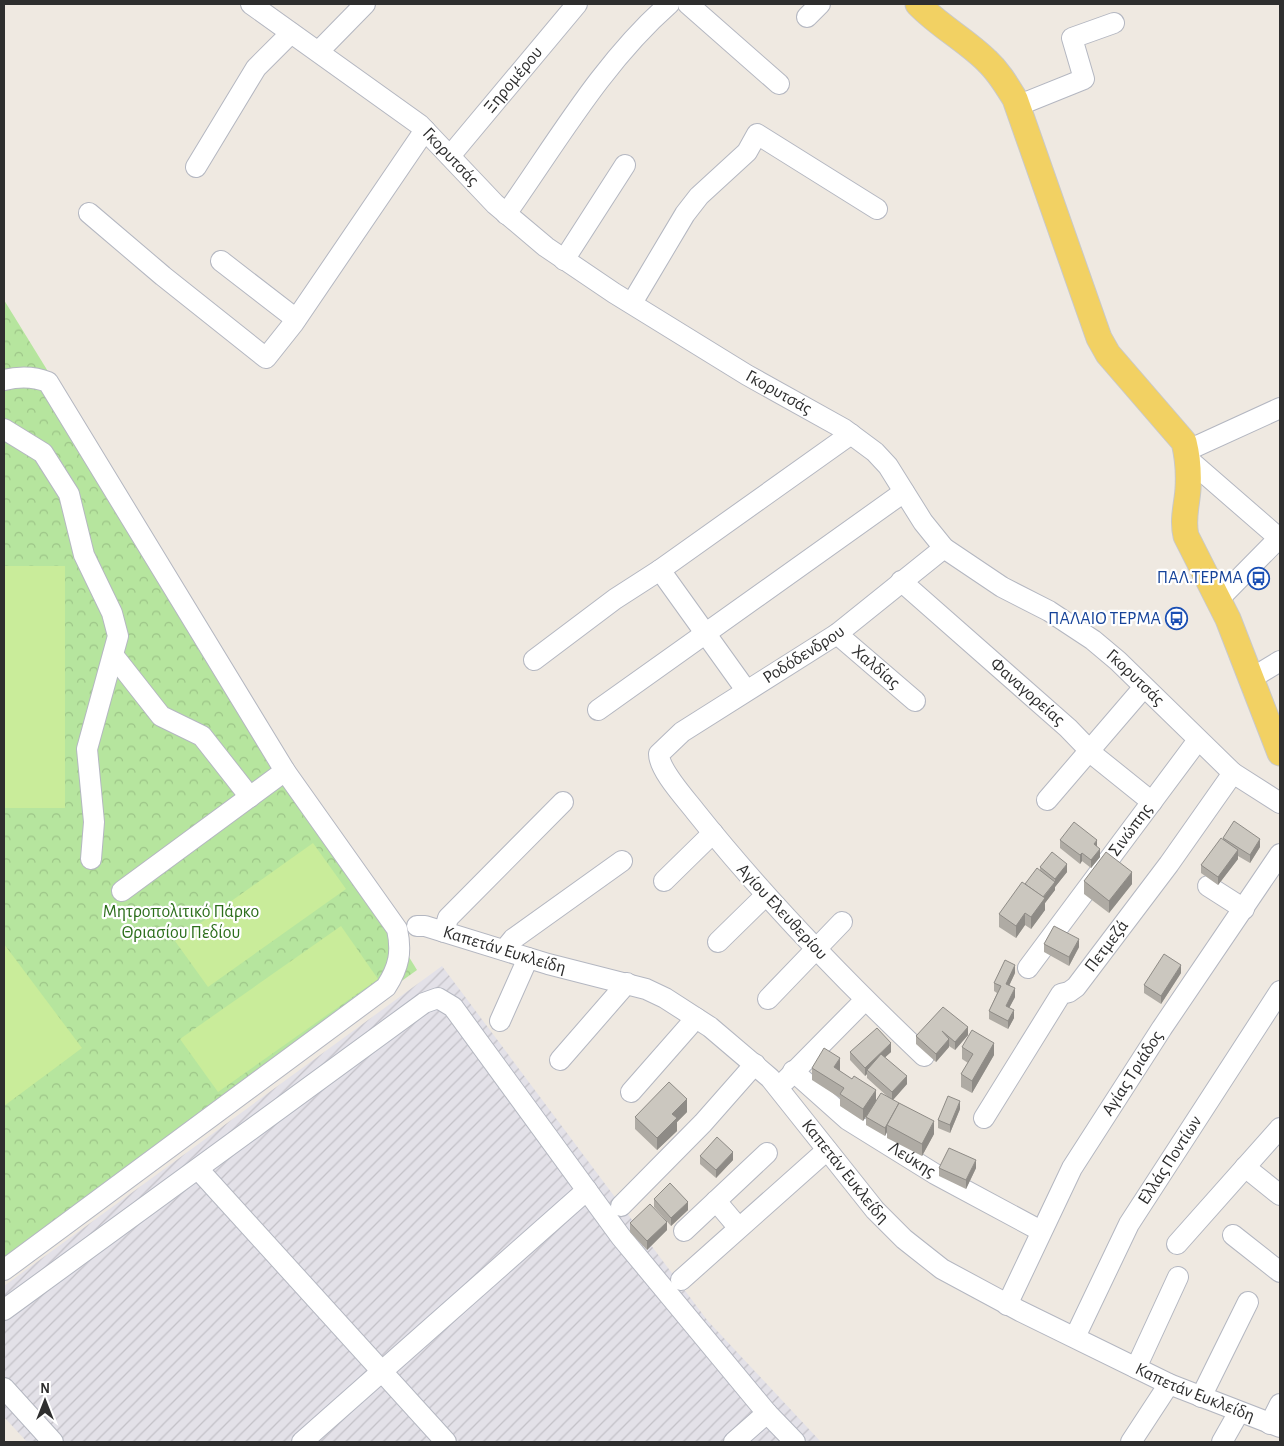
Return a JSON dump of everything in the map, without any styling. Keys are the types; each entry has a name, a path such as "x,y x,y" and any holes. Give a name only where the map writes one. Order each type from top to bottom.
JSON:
{"main road":[{"path":"918,4 987,61 1008,88 1017,106 1099,338 1114,361 1184,442 1187,455 1188,489 1184,526 1186,536 1228,619 1280,753"}],"street":[{"path":"319,51 365,4"},
{"name":"Ξηρομέρου","path":"450,156 577,4"},
{"path":"506,214 545,154 610,65 648,22 669,4"},
{"path":"688,4 779,84"},
{"name":"Γκορυτσάς","path":"255,5 425,130 506,214 564,260 747,375 851,434 875,452 888,466 923,522 944,548 1002,587 1049,611 1073,626 1118,661 1233,773 1280,803"},
{"path":"1017,106 1084,80 1072,38 1114,23"},
{"path":"196,167 256,68 291,33"},
{"path":"88,213 266,358 296,320 425,130"},
{"path":"632,303 685,214 698,196 746,152 758,134 877,209"},
{"path":"564,260 625,165"},
{"path":"221,261 296,320"},
{"path":"4,380 17,377 36,377 48,382 285,771 397,929 400,958 396,972 386,987 4,1270"},
{"path":"1218,600 1279,539 1187,455 1280,408"},
{"path":"4,429 43,453 69,494 84,555 112,613 118,636 88,749 94,822 91,859"},
{"path":"534,660 615,599 660,570 851,434"},
{"path":"598,710 904,492"},
{"name":"Ροδόδενδρου","path":"659,754 682,732 837,634 944,548"},
{"path":"660,570 746,690"},
{"name":"Φαναγορείας","path":"901,581 1091,751 1152,802"},
{"name":"Χαλδίας","path":"837,634 915,701"},
{"path":"113,655 161,716 202,736 250,797"},
{"path":"1252,678 1280,661"},
{"path":"1047,800 1144,687"},
{"name":"Σινώπης","path":"1028,968 1198,740"},
{"name":"Αγίου Ελευθερίου","path":"659,754 659,759 672,782 765,896 865,1000 924,1056"},
{"path":"122,891 285,771"},
{"name":"Πετμεζά","path":"984,1118 1061,994 1069,992 1076,987 1169,864 1233,773"},
{"path":"444,932 448,918 563,802"},
{"path":"664,881 713,833"},
{"name":"Αγίας Τριάδος","path":"1007,1304 1072,1168 1280,854"},
{"path":"504,950 513,939 622,861"},
{"path":"1208,886 1244,909"},
{"path":"718,942 765,896"},
{"path":"768,1000 842,922"},
{"name":"Καπετάν Ευκλείδη","path":"417,926 425,926 528,958 627,983 652,992 696,1018 730,1042 755,1064 778,1088 875,1210 927,1258 963,1282 1169,1384 1275,1426"},
{"path":"500,1021 528,958"},
{"path":"560,1060 627,983"},
{"name":"Ελλάς Ποντίων","path":"1075,1337 1129,1224 1280,991"},
{"path":"4,1310 424,1003 438,998 453,1007 621,1237 767,1413 795,1442"},
{"path":"778,1088 793,1070 865,1000"},
{"path":"632,1092 696,1018"},
{"path":"621,1206 703,1123 755,1064"},
{"name":"Λεύκης","path":"793,1070 848,1120 935,1174 1041,1231"},
{"path":"1177,1244 1280,1128"},
{"path":"681,1280 738,1227 827,1150"},
{"path":"684,1231 767,1153"},
{"path":"1245,1167 1280,1195"},
{"path":"198,1169 446,1442"},
{"path":"302,1442 587,1190"},
{"path":"716,1201 738,1227"},
{"path":"1233,1235 1280,1272"},
{"path":"1136,1368 1178,1277"},
{"path":"1201,1397 1248,1302"},
{"path":"1131,1442 1169,1384"},
{"path":"4,1388 53,1442"},
{"path":"1275,1426 1280,1404"},
{"path":"1222,1442 1239,1412"},
{"path":"734,1442 767,1413"}],"shaded area":[{"path":"442,966 707,1320 821,1442 27,1442 4,1417 4,1286"}],"green space":[{"name":"Μητροπολιτικό Πάρκο Θριασίου Πεδίου","path":"4,300 417,970 4,1266"},
{"path":"4,566 65,566 65,808 4,808"},
{"path":"313,843 346,889 208,987 175,941"},
{"path":"341,926 378,979 218,1092 180,1039"},
{"path":"4,944 82,1048 4,1106"}],"building":[{"path":"1234,821 1260,839 1250,855 1223,838"},
{"path":"1074,822 1097,840 1094,844 1100,849 1091,860 1082,853 1080,855 1060,840"},
{"path":"1221,838 1238,850 1218,877 1201,865"},
{"path":"1052,852 1067,864 1055,879 1040,867"},
{"path":"1106,852 1132,872 1109,901 1084,881"},
{"path":"1037,868 1055,882 1043,897 1025,884"},
{"path":"1022,882 1045,898 1031,917 1025,913 1016,926 999,914"},
{"path":"1054,926 1079,939 1069,957 1044,944"},
{"path":"1164,954 1181,965 1161,996 1144,985"},
{"path":"1005,960 1015,965 1006,984 1015,988 1006,1006 1014,1010 1008,1021 989,1011 1001,986 994,983"},
{"path":"943,1007 968,1027 955,1042 942,1031 949,1039 936,1054 916,1036"},
{"path":"877,1028 891,1043 865,1068 850,1052"},
{"path":"972,1030 994,1043 972,1081 961,1074 973,1054 962,1047"},
{"path":"824,1048 840,1058 834,1067 852,1079 854,1076 876,1090 863,1109 840,1094 844,1088 812,1068"},
{"path":"881,1054 907,1076 892,1092 867,1070"},
{"path":"669,1082 687,1099 672,1114 677,1118 657,1138 635,1117"},
{"path":"881,1093 899,1103 885,1128 866,1117"},
{"path":"948,1096 960,1101 950,1125 938,1120"},
{"path":"899,1103 934,1121 922,1144 887,1125"},
{"path":"717,1137 733,1152 716,1170 700,1156"},
{"path":"949,1148 976,1160 966,1180 939,1168"},
{"path":"670,1183 688,1202 671,1218 654,1199"},
{"path":"650,1204 667,1222 647,1241 630,1223"}],"place":[{"name":"ΠΑΛ.ΤΕΡΜΑ","path":"1259,578"},
{"name":"ΠΑΛΑΙΟ ΤΕΡΜΑ","path":"1177,619"}]}
